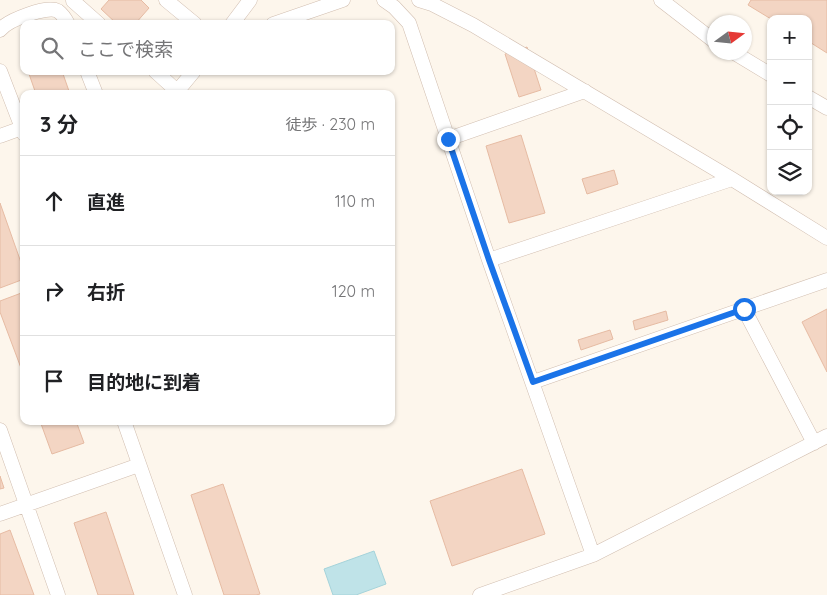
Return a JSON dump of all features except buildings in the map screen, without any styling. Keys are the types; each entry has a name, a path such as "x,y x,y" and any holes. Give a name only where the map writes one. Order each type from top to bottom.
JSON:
{"lane":[{"path":"74,0 95,20"},
{"path":"166,0 190,20"},
{"path":"235,20 250,0"},
{"path":"285,20 343,0"},
{"path":"389,3 419,0 432,4 473,25 732,179 827,238"},
{"path":"660,0 707,36"},
{"path":"389,3 409,23 489,260 593,555"},
{"path":"0,30 4,25 18,18 48,9 59,12 65,20"},
{"path":"746,60 767,73"},
{"path":"0,71 20,123"},
{"path":"89,75 94,90"},
{"path":"159,75 174,90"},
{"path":"178,90 191,75"},
{"path":"448,139 585,92"},
{"path":"812,99 827,108"},
{"path":"0,136 20,132"},
{"path":"489,260 732,179"},
{"path":"533,382 827,280"},
{"path":"744,309 814,443"},
{"path":"125,425 186,595"},
{"path":"0,430 58,595"},
{"path":"480,595 593,555 827,436"},
{"path":"0,514 139,465"}],"water":[{"path":"374,551 386,584 356,595 333,595 324,569"}],"route":[{"path":"448,139 533,382 744,309"}]}
